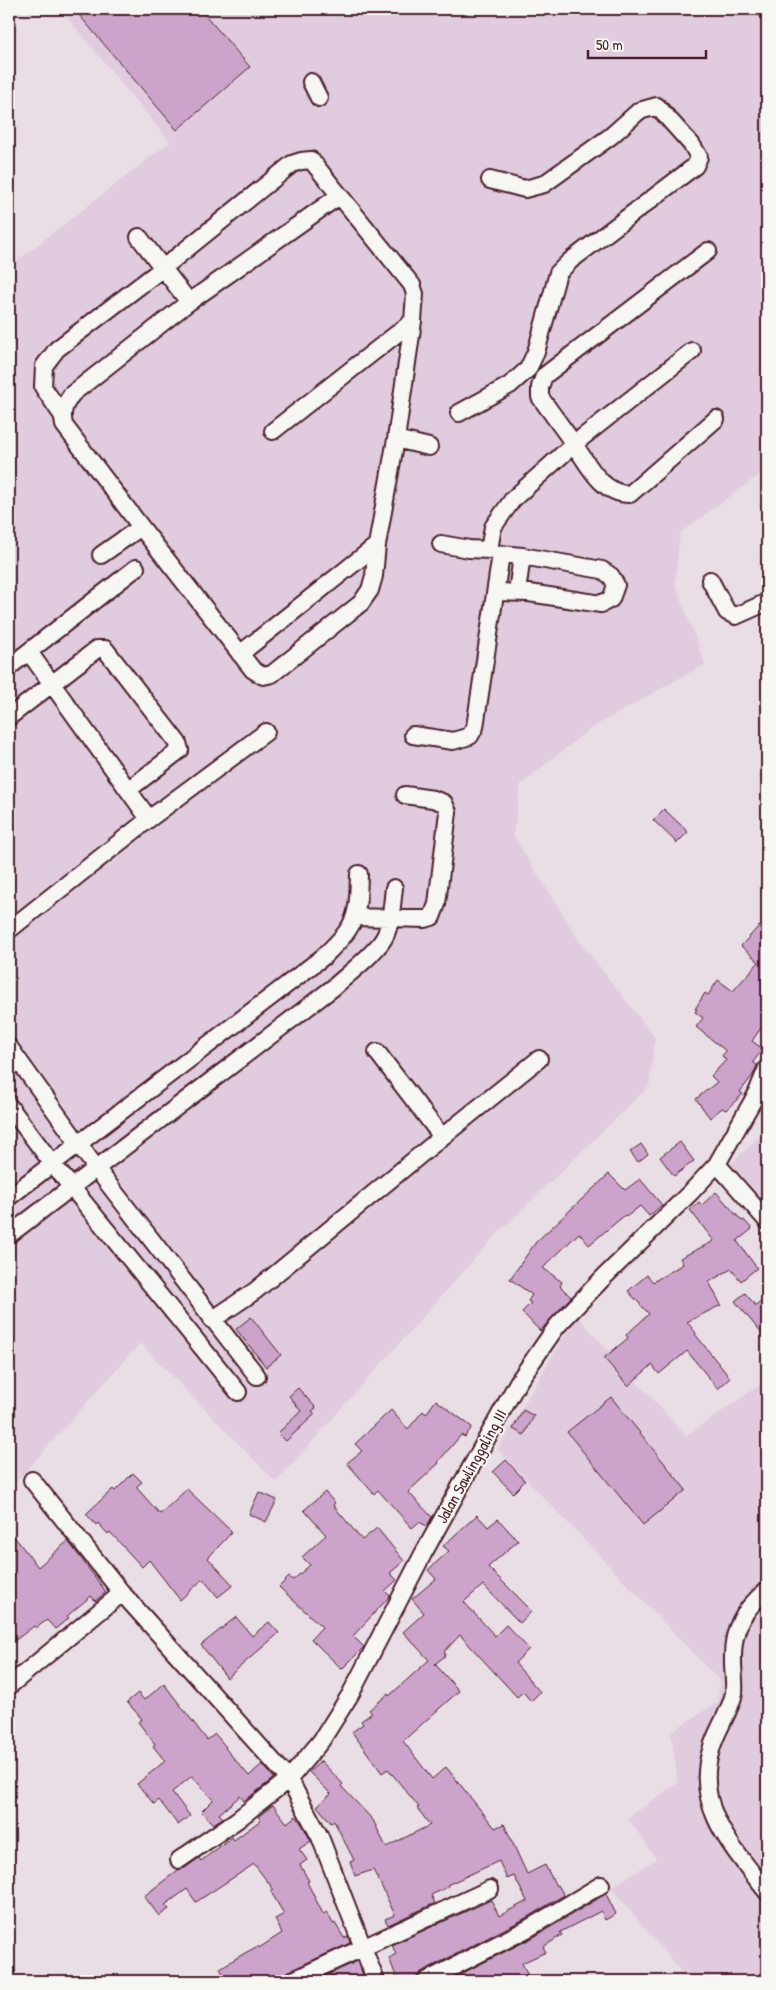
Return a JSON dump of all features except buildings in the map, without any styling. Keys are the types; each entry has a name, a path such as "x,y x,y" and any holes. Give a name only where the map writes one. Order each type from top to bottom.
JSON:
{"street":[{"path":"311,82 319,98"},
{"path":"459,413 510,385 528,369 536,352 558,273 570,260 695,166 699,157 692,145 657,106 639,111 611,136 544,184 525,189 490,180"},
{"path":"62,415 43,387 44,366 57,349 163,268 292,164 301,160 311,160 412,285 415,294 413,321 396,439 377,545 374,576 370,590 361,603 272,674 263,676 253,670 240,654 64,425 62,415 64,405 72,394 189,302 339,196"},
{"path":"138,237 189,302"},
{"path":"708,250 544,376 540,387 540,397 603,485 620,494 630,494 716,419"},
{"path":"273,430 413,321"},
{"path":"413,735 453,741 470,736 475,728 497,592 493,526 513,499 574,444 692,351"},
{"path":"396,439 429,447"},
{"path":"101,555 140,526"},
{"path":"441,544 602,570 611,576 616,585 611,599 601,604 517,592 497,592"},
{"path":"240,654 377,545"},
{"path":"517,592 522,556"},
{"path":"9,667 136,568"},
{"path":"710,580 728,612 736,616 767,602"},
{"path":"9,716 97,649 104,649 178,743 180,750 128,790"},
{"path":"29,652 50,684 149,819"},
{"path":"9,930 149,819 266,732"},
{"path":"355,917 425,919 432,917 437,904 448,812 444,803 433,799 406,795"},
{"path":"9,1197 323,957 345,936 355,917 358,905 359,874"},
{"path":"9,1235 334,986 369,956 386,936 391,918 394,888"},
{"path":"9,1047 96,1168 256,1376"},
{"path":"378,1052 442,1137"},
{"path":"212,1320 255,1291 539,1059"},
{"name":"Jalan Sawlinggaling III","path":"179,1860 237,1820 289,1779 321,1741 350,1695 423,1554 518,1382 557,1326 602,1278 691,1192 717,1164 756,1095 767,1068"},
{"path":"9,1106 52,1164 238,1392"},
{"path":"717,1164 767,1221"},
{"path":"32,1480 122,1593 289,1779 320,1837 376,1981"},
{"path":"767,1590 754,1600 737,1624 732,1652 734,1693 710,1750 706,1780 710,1806 725,1838 767,1892"},
{"path":"9,1686 122,1593"},
{"path":"426,1981 529,1928 601,1885"},
{"path":"291,1981 490,1888"}],"shaded area":[{"path":"60,9 767,9 767,44 764,57 767,200 767,469 680,533 675,583 705,664 591,728 521,784 513,835 578,939 655,1038 649,1086 494,1237 276,1482 140,1343 9,1490 9,267 170,142"},
{"path":"760,1136 767,1144 767,1239 720,1174"},
{"path":"576,1315 686,1436 767,1380 767,1981 689,1981 611,1888 656,1859 628,1818 678,1782 671,1732 718,1702 720,1681 498,1450"}]}
